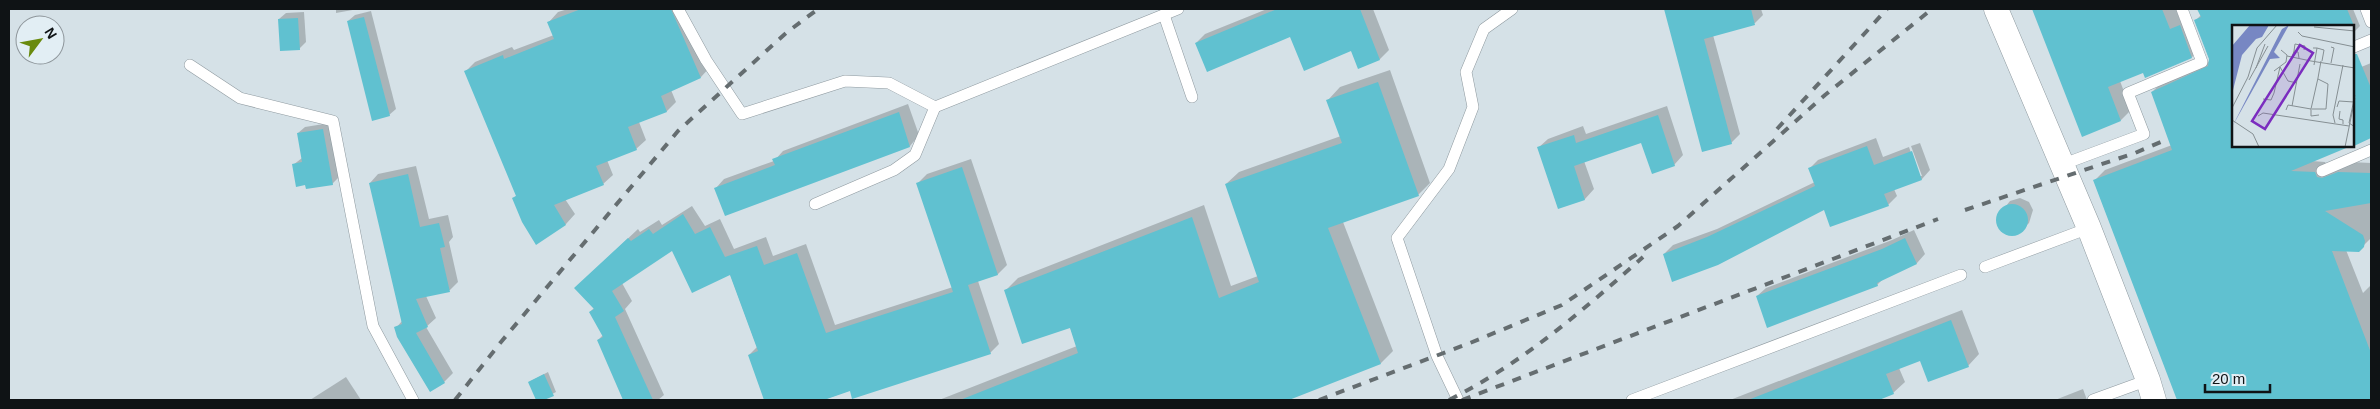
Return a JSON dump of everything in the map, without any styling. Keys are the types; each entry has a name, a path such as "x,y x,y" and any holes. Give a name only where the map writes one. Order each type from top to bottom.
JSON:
{"street":[{"path":"1996,9 2089,228 2151,390"}],"lane":[{"path":"678,9 706,60 742,114 845,81 890,83 935,107"},
{"path":"814,204 894,170 915,155 935,107 1178,9"},
{"path":"1458,400 1437,356 1397,238 1448,169 1473,107 1466,72 1484,29 1512,9"},
{"path":"2061,165 2144,134 2128,93 2202,62 2182,9"},
{"path":"2366,9 2371,22"},
{"path":"1164,15 1192,97"},
{"path":"2355,47 2371,40"},
{"path":"190,65 240,98 333,121 373,326 413,400"},
{"path":"2322,171 2371,150"},
{"path":"1985,267 2089,228"},
{"path":"1632,400 1961,275"},
{"path":"2093,400 2151,390"}],"building":[{"path":"581,9 671,9 701,78 661,96 667,112 628,127 637,150 596,166 604,185 554,205 566,225 536,245 522,222 512,198 516,196 464,71 503,55 504,59 554,39 547,22"},
{"path":"1277,9 1360,9 1380,60 1358,69 1351,51 1304,71 1290,37 1207,72 1195,43"},
{"path":"1664,9 1751,9 1755,25 1704,39 1732,144 1702,152"},
{"path":"2032,9 2162,9 2170,29 2180,25 2192,58 2145,78 2143,73 2108,87 2121,121 2082,137"},
{"path":"2197,9 2347,9 2354,25 2232,25 2232,148 2346,148 2291,171 2315,172 2317,177 2322,178 2338,172 2371,173 2371,203 2325,211 2363,235 2365,241 2364,247 2359,252 2332,251 2371,353 2371,400 2177,400 2093,180 2172,150 2151,92 2208,66 2209,59 2194,20 2201,17"},
{"path":"364,17 390,116 372,121 347,21"},
{"path":"298,18 300,50 280,51 278,19"},
{"path":"2355,54 2357,54 2371,88 2371,138 2355,146"},
{"path":"1378,82 1419,196 1328,228 1381,364 1289,400 960,400 1078,353 1070,328 1022,344 1004,290 1192,217 1219,298 1259,282 1225,184 1342,143 1326,100"},
{"path":"899,112 910,147 725,216 714,188 775,165 772,159"},
{"path":"1658,115 1675,166 1652,174 1641,143 1574,166 1585,200 1558,209 1537,147 1574,135 1576,143"},
{"path":"323,129 333,185 306,189 305,185 296,187 292,164 302,162 297,133"},
{"path":"1867,146 1874,165 1912,151 1922,180 1884,194 1889,206 1830,227 1824,210 1718,265 1672,282 1663,254 1707,237 1815,186 1808,168"},
{"path":"962,167 998,275 968,285 991,354 852,399 850,391 824,400 764,400 748,355 758,351 730,275 692,293 672,251 612,291 624,311 615,317 653,400 623,400 597,340 603,337 589,312 594,309 574,288 628,238 631,241 649,229 653,234 683,214 695,234 710,227 725,257 757,246 764,265 797,253 826,333 953,292 916,183"},
{"path":"408,174 420,227 439,223 445,247 440,248 450,292 416,299 428,327 416,333 445,383 430,392 397,337 394,327 402,324 369,183"},
{"path":"2012,204 2018,205 2023,209 2027,214 2027,226 2023,231 2018,235 2012,236 2006,235 2001,231 1997,226 1996,220 1997,214 2001,209 2006,205"},
{"path":"1905,238 1917,264 1877,283 1878,286 1767,328 1756,296 1882,249"},
{"path":"1951,320 1969,367 1928,382 1920,361 1886,374 1894,394 1879,400 1748,400"},
{"path":"544,374 554,396 544,400 536,400 528,382"}],"railway":[{"path":"455,400 501,342 678,131 786,33 818,9"},
{"path":"1777,129 1887,9"},
{"path":"1319,400 1470,343 1562,305 1678,226 1825,95 1932,9"},
{"path":"1965,210 2135,153 2168,139"},
{"path":"1462,400 1938,219"},
{"path":"1449,400 1527,353 1643,257"}]}
